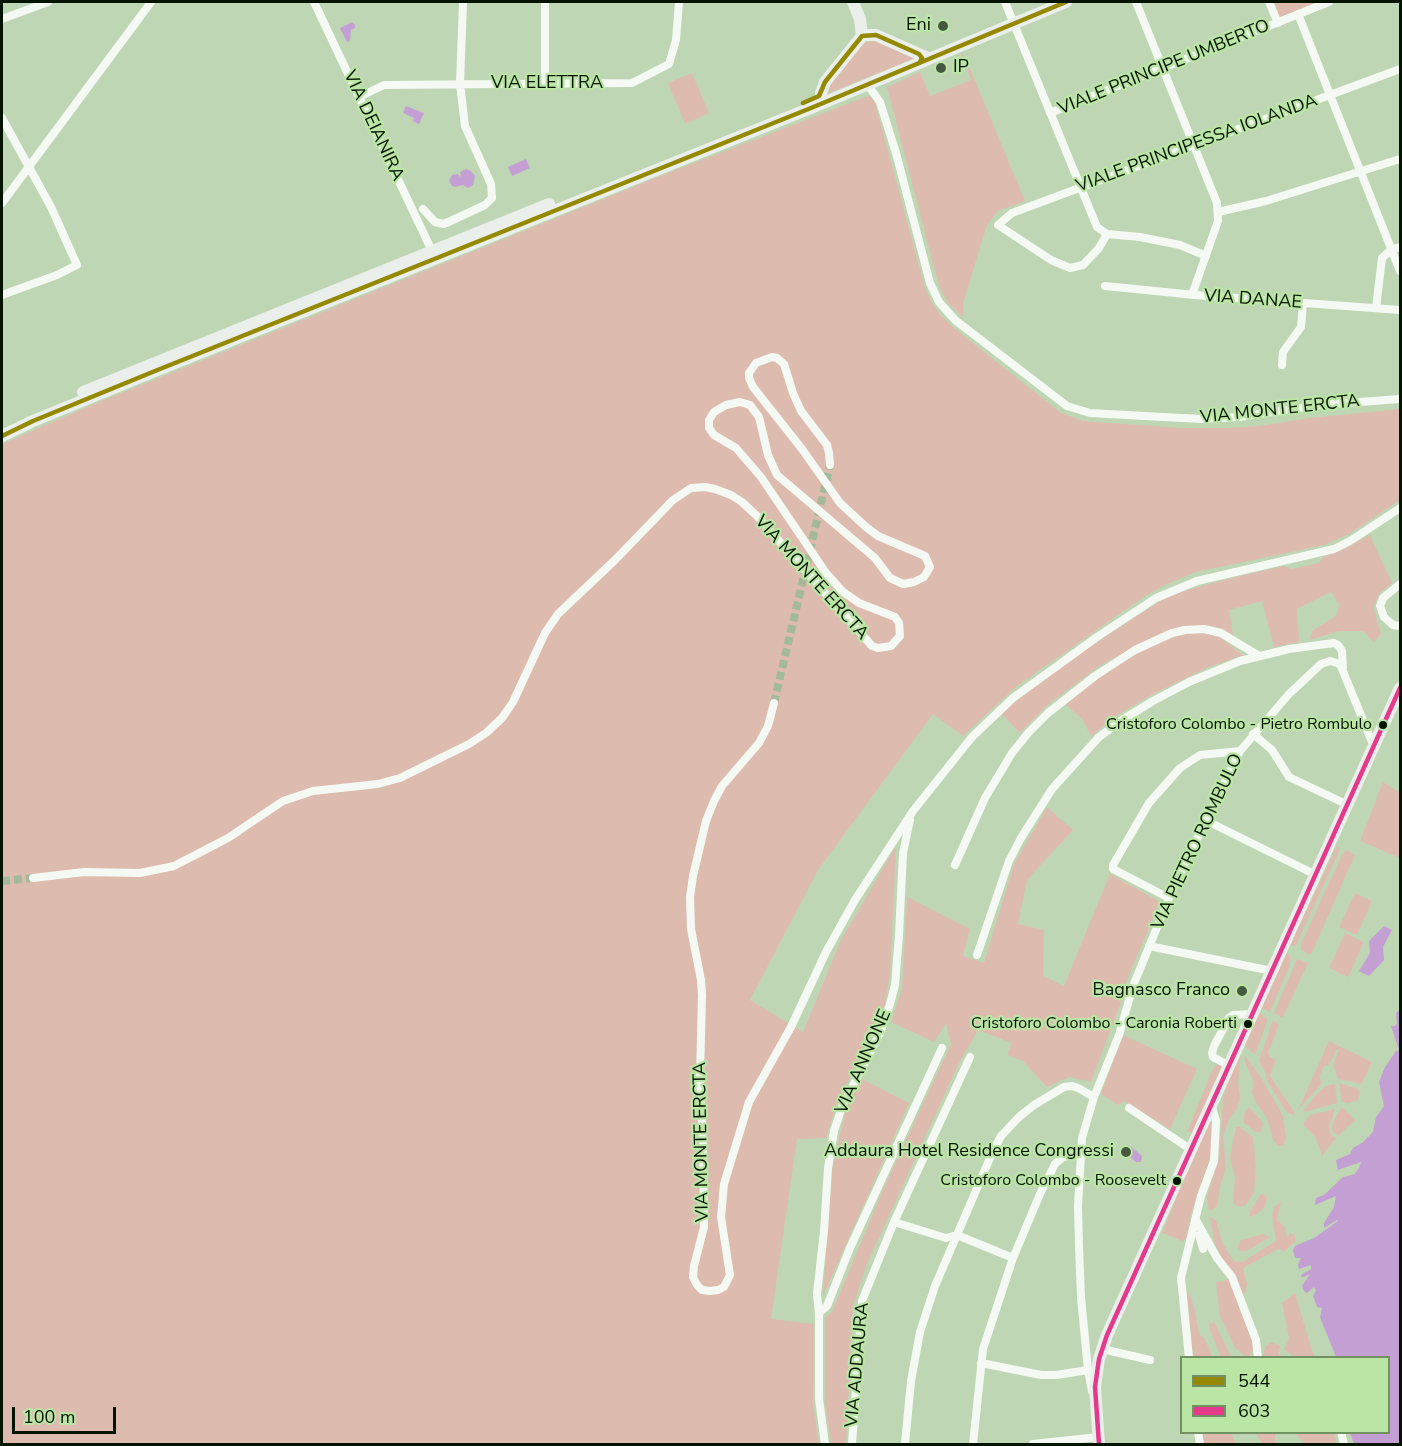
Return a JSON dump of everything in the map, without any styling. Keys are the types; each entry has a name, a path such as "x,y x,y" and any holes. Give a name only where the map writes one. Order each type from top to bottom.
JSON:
{"street":[{"path":"2,19 48,2"},
{"path":"2,203 151,2"},
{"name":"VIA DEIANIRA","path":"314,2 432,251"},
{"path":"423,209 435,222 444,224 485,205 492,198 491,184 465,126 460,84 463,2"},
{"path":"545,2 545,83"},
{"name":"VIA ELETTRA","path":"359,97 384,85 632,83 669,64 676,40 679,2"},
{"path":"1005,2 1097,227 1107,234 1140,237 1180,245 1206,256"},
{"path":"2,427 432,251 814,99 883,78 922,58 1066,2"},
{"path":"1136,2 1217,203 1218,221 1192,295"},
{"path":"1269,2 1278,23"},
{"path":"1318,4 1329,2"},
{"name":"VIALE PRINCIPE UMBERTO","path":"1050,114 1278,23 1318,4"},
{"path":"855,5 876,35"},
{"path":"855,5 862,26 862,36"},
{"path":"1298,14 1396,248 1401,271"},
{"path":"825,96 825,82 862,36 876,35 922,58"},
{"name":"VIALE PRINCIPESSA IOLANDA","path":"1107,234 1099,248 1083,265 1070,268 1051,260 998,225 1012,213 1080,186 1401,69"},
{"path":"880,102 883,78"},
{"path":"867,84 880,102"},
{"path":"2,436 67,407 825,96"},
{"name":"VIA MONTE ERCTA","path":"880,102 896,153 930,283 939,302 955,320 1067,406 1090,413 1201,419 1239,417 1319,405 1401,399"},
{"path":"2,118 51,207 77,265 57,275 2,295"},
{"path":"1218,212 1266,201 1401,159"},
{"path":"1376,308 1382,258 1396,248"},
{"name":"VIA DANAE","path":"1105,286 1192,295 1401,310"},
{"path":"1282,365 1283,352 1301,327 1303,303"},
{"name":"VIA MONTE ERCTA","path":"33,878 84,872 140,873 174,866 228,838 283,801 313,791 378,784 400,778 469,744 494,725 513,702 545,633 558,614 673,500 691,488 715,489 742,502 758,516 872,646 878,648 891,646 900,636 899,623 895,617 859,603 842,591 826,573 761,477 736,448 714,435 709,428 709,420 714,412 726,405 740,402 750,405 759,417 768,454 777,475 875,558 890,578 903,584 924,577 930,567 925,556 878,536 840,503 802,449 753,387 749,373 756,363 772,357 784,364 801,411 830,453 830,465"},
{"name":"VIA MONTE ERCTA","path":"774,703 768,726 759,743 722,786 714,801 706,821 690,897 692,929 702,995 700,1078 704,1148 704,1220 693,1277 702,1290 718,1290 724,1287 730,1275 721,1217 724,1184 749,1102 794,1021 837,931 913,810 972,737 996,712 1034,682 1139,608 1171,590 1197,581 1334,549 1401,508"},
{"path":"1401,584 1383,598 1380,606 1384,617 1393,625 1401,626"},
{"path":"955,865 985,798 1012,753 1048,713 1104,669 1158,639 1185,630 1204,629 1221,633 1259,656"},
{"path":"977,955 1008,861 1035,813 1068,770 1099,737 1153,701 1219,669 1259,656 1289,649 1334,644 1338,645 1342,651 1343,668 1374,747"},
{"name":"VIA PIETRO ROMBULO","path":"1095,1405 1088,1370 1079,1247 1080,1154 1094,1097 1117,1042 1133,986 1149,946 1205,820 1240,751 1289,694 1317,667 1330,661 1336,662 1343,668"},
{"path":"1033,1444 1098,1441 1095,1405 1097,1370 1102,1349 1190,1149 1401,688"},
{"path":"1253,734 1272,750 1289,777 1348,805"},
{"path":"1170,898 1113,869 1113,866 1149,803 1180,768 1200,755 1240,751"},
{"name":"VIA ANNONE","path":"825,1444 819,1399 817,1294 828,1168 834,1131 842,1107 880,1033 895,985 903,853 913,810"},
{"path":"1205,820 1316,875"},
{"path":"1149,946 1272,971"},
{"path":"1228,1065 1213,1057 1214,1046 1229,1018 1233,1015 1252,1014"},
{"path":"819,1313 827,1306 850,1248 942,1048"},
{"name":"VIA ADDAURA","path":"852,1444 862,1301 894,1222 970,1057"},
{"path":"905,1444 911,1381 920,1332 935,1286 993,1151 1010,1125 1034,1105 1064,1087 1078,1088 1094,1097"},
{"path":"1189,1356 1181,1278 1201,1196 1215,1153 1216,1121 1211,1104"},
{"path":"1129,1108 1190,1149"},
{"path":"973,1444 981,1363 988,1330 1013,1258 1055,1164 1063,1157 1080,1154"},
{"path":"1196,1220 1203,1249"},
{"path":"1196,1220 1217,1258 1232,1277 1256,1340 1258,1356"},
{"path":"894,1222 946,1238 957,1235 1013,1258"},
{"path":"1102,1349 1150,1360"},
{"path":"981,1363 1056,1376 1088,1370"}],"shaded area":[{"path":"1274,2 1312,2 1312,4 1280,17"},
{"path":"352,22 355,28 351,30 350,41 347,42 340,28"},
{"path":"875,41 915,58 829,93 828,88 859,49 866,42"},
{"path":"964,54 1025,201 998,211 987,225 963,303 963,317 948,303 939,286 887,87 920,72 930,96 971,80 961,55"},
{"path":"692,73 709,113 685,124 668,83"},
{"path":"868,96 874,100 876,106 925,288 932,303 954,328 1061,413 1083,421 1180,428 1227,428 1400,409 1400,500 1349,534 1324,545 1196,572 1148,594 1017,686 963,736 933,714 818,870 750,1000 803,1032 840,942 896,846 890,973 885,1005 836,1106 826,1138 797,1139 771,1319 814,1324 813,1403 819,1444 2,1444 2,444 99,402 668,173"},
{"path":"406,106 424,113 419,124 413,121 414,118 403,113"},
{"path":"526,159 530,168 512,176 508,167"},
{"path":"466,169 475,176 473,185 468,188 463,185 452,186 449,180 452,175 457,174 461,177 460,172"},
{"path":"1370,535 1392,583 1380,593 1373,607 1381,634 1374,642 1363,631 1339,631 1309,640 1312,631 1337,615 1339,605 1331,592 1297,609 1299,642 1274,647 1262,601 1229,610 1233,635 1220,628 1204,625 1134,647 1098,667 1050,703 1020,733 1001,713 1018,698 1088,648 1163,599 1183,591 1240,576 1284,566 1292,569 1319,563 1324,556 1342,550"},
{"path":"1205,633 1219,637 1243,655 1209,667 1153,694 1119,714 1091,736 1082,719 1065,704 1100,676 1138,653 1169,638"},
{"path":"1383,782 1400,793 1400,858 1360,841"},
{"path":"1047,807 1073,830 1027,880 1018,924 1044,930 1043,976 1064,986 1110,874 1160,902 1128,977 1091,1082 1069,1077 1047,1087 1023,1061 1007,1055 1012,1043 978,1030 959,1063 865,1268 853,1307 846,1444 831,1444 825,1403 825,1318 832,1312 886,1183 951,1044 946,1023 934,1042 891,1022 902,989 907,897 970,929 963,956 984,963 1014,864"},
{"path":"1337,846 1340,848 1338,854 1296,946 1290,945"},
{"path":"1346,850 1355,855 1314,948 1309,954 1301,950 1301,944"},
{"path":"1355,893 1372,901 1357,935 1339,927"},
{"path":"1384,926 1392,930 1383,947 1384,960 1369,976 1359,971 1370,953 1369,941"},
{"path":"1345,933 1364,942 1348,977 1329,968"},
{"path":"1287,952 1291,959 1289,967 1270,1012 1261,1008"},
{"path":"1297,959 1308,963 1281,1017 1274,1013"},
{"path":"1400,1010 1400,1444 1354,1444 1350,1434 1390,1434 1390,1356 1336,1356 1320,1317 1322,1308 1317,1307 1313,1296 1316,1290 1314,1287 1307,1293 1302,1286 1310,1274 1302,1278 1301,1275 1311,1269 1311,1265 1299,1269 1301,1258 1295,1258 1293,1250 1295,1246 1314,1238 1338,1221 1324,1228 1324,1223 1334,1207 1336,1196 1315,1205 1316,1198 1324,1195 1343,1177 1355,1174 1359,1168 1361,1162 1338,1170 1336,1160 1350,1154 1353,1148 1373,1132 1376,1117 1384,1106 1379,1082 1385,1067 1399,1050 1391,1026 1397,1024 1396,1013"},
{"path":"1259,1013 1267,1018 1267,1022 1255,1055 1245,1045"},
{"path":"1273,1020 1279,1025 1268,1053 1276,1060 1270,1076 1295,1113 1294,1115 1285,1110 1265,1077 1266,1074 1259,1061"},
{"path":"1123,1035 1197,1069 1170,1129 1124,1101 1118,1105 1101,1094"},
{"path":"1329,1041 1372,1062 1362,1084 1338,1079 1333,1065 1339,1050 1337,1049 1329,1065 1324,1066 1319,1077 1322,1083 1298,1110"},
{"path":"1241,1055 1238,1083 1240,1099 1223,1136 1226,1167 1217,1207 1209,1211 1207,1197 1219,1159 1223,1099 1227,1084"},
{"path":"1245,1055 1283,1116 1286,1137 1284,1146 1278,1146 1273,1140 1267,1118 1255,1101 1252,1092 1254,1082 1245,1062"},
{"path":"1220,1064 1222,1068 1193,1132 1187,1132 1211,1073 1216,1065"},
{"path":"860,1078 909,1103 823,1296 832,1171 845,1112"},
{"path":"1339,1083 1358,1089 1360,1093 1358,1100 1349,1103 1342,1102"},
{"path":"1335,1084 1337,1103 1305,1112 1303,1110 1326,1086"},
{"path":"1249,1107 1263,1124 1261,1132 1256,1132 1244,1123 1244,1114"},
{"path":"1342,1107 1355,1120 1338,1136 1333,1132 1332,1127"},
{"path":"1335,1109 1329,1128 1331,1135 1336,1138 1321,1157 1315,1137 1303,1124 1310,1115"},
{"path":"1207,1122 1211,1122 1212,1126 1211,1156 1190,1217 1187,1238 1183,1241 1162,1233"},
{"path":"1236,1127 1240,1127 1253,1137 1256,1167 1254,1192 1246,1205 1239,1207 1233,1203 1235,1177 1230,1157"},
{"path":"1129,1145 1142,1156 1141,1162 1136,1162 1126,1154 1125,1150"},
{"path":"1261,1194 1267,1198 1265,1207 1250,1217 1250,1211"},
{"path":"1281,1202 1277,1220 1285,1227 1286,1235 1288,1237 1290,1233 1294,1234 1296,1241 1283,1252 1281,1249 1276,1250 1243,1268 1247,1285 1245,1293 1241,1293 1215,1245 1210,1217 1216,1220 1222,1242 1234,1261 1242,1262 1276,1241 1272,1215 1275,1206"},
{"path":"1263,1234 1270,1237 1247,1251 1240,1251 1237,1247 1241,1240"},
{"path":"1228,1278 1253,1343 1250,1356 1245,1356 1235,1348 1220,1316 1216,1282 1226,1281"},
{"path":"1187,1288 1194,1306 1199,1334 1204,1338 1213,1356 1193,1356"},
{"path":"1295,1293 1314,1356 1293,1356 1284,1350 1289,1338 1282,1303"},
{"path":"1215,1323 1231,1356 1221,1356 1209,1324"},
{"path":"1272,1342 1280,1346 1278,1354 1281,1356 1263,1356 1265,1347"},
{"path":"1202,1434 1231,1434 1236,1444 1204,1444"},
{"path":"1257,1434 1275,1434 1275,1444 1262,1444"},
{"path":"1296,1434 1334,1434 1337,1444 1305,1444"}],"tunnel":[{"path":"774,703 830,465"},
{"path":"2,881 33,878"}],"transit line":[{"name":"544","path":"2,436 155,371 811,108 1066,2"},
{"name":"544","path":"803,103 819,96 825,82 862,36 876,35 919,54 922,58 920,62"},
{"name":"603","path":"1099,1444 1095,1387 1099,1359 1107,1335 1400,688"}],"place":[{"name":"Eni","path":"943,26"},
{"name":"IP","path":"941,68"},
{"name":"Cristoforo Colombo - Pietro Rombulo","path":"1383,725"},
{"name":"Bagnasco Franco","path":"1242,991"},
{"name":"Cristoforo Colombo - Caronia Roberti","path":"1248,1024"},
{"name":"Addaura Hotel Residence Congressi","path":"1126,1152"},
{"name":"Cristoforo Colombo - Roosevelt","path":"1177,1181"}]}
